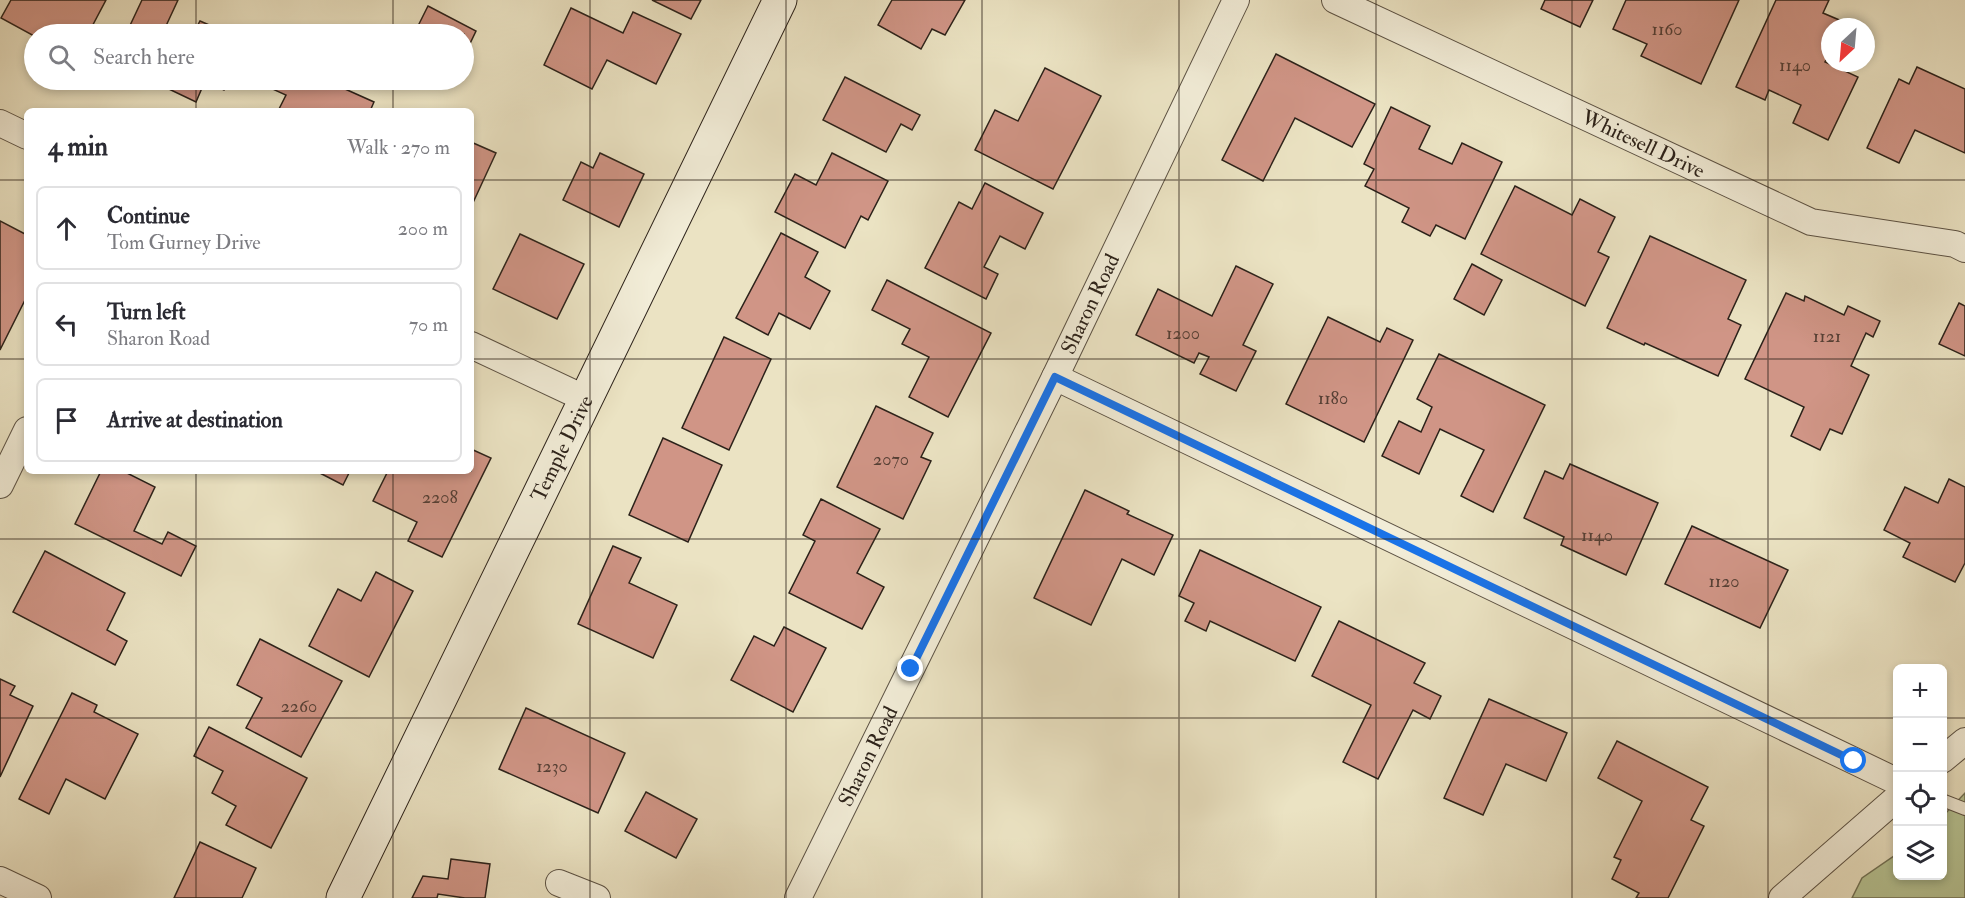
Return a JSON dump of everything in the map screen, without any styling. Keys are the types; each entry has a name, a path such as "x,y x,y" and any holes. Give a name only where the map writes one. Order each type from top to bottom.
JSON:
{"street":[{"name":"Temple Drive","path":"343,898 780,0"},
{"name":"Sharon Road","path":"798,898 1055,377 1236,0"},
{"name":"Whitesell Drive","path":"1335,0 1811,222 1955,244 1965,249"},
{"path":"0,123 24,135"},
{"path":"474,346 586,399"},
{"path":"1055,377 1893,780"},
{"path":"0,485 24,436"},
{"path":"1947,756 1965,741"},
{"path":"1782,898 1893,801"},
{"path":"0,880 38,898"},
{"path":"559,883 597,898"}],"lane":[{"path":"1947,802 1965,809"}],"green space":[{"path":"1965,793 1965,898 1852,898 1862,878 1893,857 1893,880 1947,880 1947,812"}],"building":[{"path":"11,0 106,0 93,24 24,24 24,31 1,18"},
{"path":"142,0 178,0 167,24 131,24"},
{"path":"652,0 701,0 691,19"},
{"path":"892,0 965,0 945,35 932,29 921,49 878,25"},
{"path":"1545,0 1593,0 1580,27 1541,9"},
{"path":"1626,0 1739,0 1701,84 1641,56 1647,44 1613,29"},
{"path":"1776,0 1829,0 1823,13 1835,18 1821,18 1821,72 1847,72 1858,77 1828,140 1793,123 1801,105 1769,90 1765,100 1736,87"},
{"path":"428,6 463,24 419,24"},
{"path":"571,8 623,33 633,12 681,34 656,84 607,60 592,89 544,65"},
{"path":"1276,54 1375,104 1352,147 1295,118 1263,181 1222,160"},
{"path":"1917,67 1965,89 1965,153 1915,130 1899,163 1867,148 1899,79 1909,84"},
{"path":"1045,68 1101,96 1053,189 975,150 995,110 1018,121"},
{"path":"845,77 920,115 912,130 901,124 886,152 823,120"},
{"path":"171,90 201,90 196,102"},
{"path":"275,90 347,90 374,102 371,108 280,108 286,95"},
{"path":"1391,107 1430,126 1419,149 1452,164 1462,143 1502,162 1465,239 1436,225 1430,236 1402,222 1409,208 1365,186 1374,169 1364,164"},
{"path":"474,143 496,153 474,201"},
{"path":"600,153 644,174 619,227 563,200 581,162 593,168"},
{"path":"832,153 888,181 868,220 861,216 845,248 775,212 795,174 816,185"},
{"path":"985,183 1043,213 1025,249 1000,236 984,267 998,274 986,299 925,268 959,202 972,209"},
{"path":"1515,186 1572,215 1580,199 1615,217 1598,252 1609,257 1585,306 1481,254"},
{"path":"0,221 24,233 24,302 0,350"},
{"path":"781,233 818,252 805,277 830,291 810,329 779,313 768,335 736,318"},
{"path":"520,234 584,264 557,319 493,289"},
{"path":"1650,236 1746,280 1728,319 1741,325 1718,376 1607,328"},
{"path":"1472,264 1502,280 1484,315 1454,299"},
{"path":"1236,266 1273,284 1243,345 1256,351 1236,391 1200,374 1209,357 1199,353 1194,363 1136,335 1158,289 1212,316"},
{"path":"887,280 991,333 948,417 909,397 929,357 902,344 910,329 872,310"},
{"path":"1786,293 1804,301 1805,296 1844,315 1848,306 1880,321 1873,337 1866,333 1851,366 1869,375 1842,434 1830,429 1820,450 1791,436 1804,407 1745,379"},
{"path":"1959,303 1965,306 1965,356 1939,344"},
{"path":"1328,317 1380,342 1387,328 1413,340 1364,442 1286,404"},
{"path":"724,337 771,359 729,450 682,428"},
{"path":"1439,354 1545,405 1493,512 1461,496 1484,450 1440,429 1419,474 1382,456 1399,421 1421,432 1432,407 1417,399"},
{"path":"876,406 933,433 921,457 931,461 903,519 837,487"},
{"path":"663,438 722,465 688,542 629,515"},
{"path":"474,450 491,458 442,557 408,541 417,522 373,501 386,474 474,474"},
{"path":"1570,464 1658,503 1626,575 1561,545 1564,537 1524,518 1545,471 1563,479"},
{"path":"100,474 129,474 155,487 134,531 162,544 168,532 196,546 181,576 75,524"},
{"path":"322,474 348,474 343,485"},
{"path":"1949,479 1965,487 1965,563 1955,582 1903,557 1910,543 1884,530 1905,487 1938,503"},
{"path":"1085,490 1129,511 1127,514 1173,535 1154,575 1122,559 1091,625 1034,598"},
{"path":"821,499 880,529 857,573 884,587 862,629 789,593 815,541 803,535"},
{"path":"1692,526 1788,570 1760,628 1665,584"},
{"path":"613,546 641,558 629,583 677,605 653,658 578,624"},
{"path":"1200,550 1321,607 1295,661 1210,621 1206,631 1185,621 1194,603 1179,596"},
{"path":"45,551 125,593 107,630 127,641 115,665 13,612"},
{"path":"376,572 413,591 369,677 309,646 338,589 361,601"},
{"path":"1339,621 1425,663 1414,683 1441,696 1430,719 1413,710 1378,779 1343,762 1371,705 1312,676"},
{"path":"784,627 826,648 793,712 731,680 754,636 774,646"},
{"path":"260,639 342,681 301,757 246,728 262,698 237,685"},
{"path":"0,679 15,686 10,695 33,706 0,777"},
{"path":"72,693 97,705 94,712 138,734 105,799 66,779 49,814 19,799"},
{"path":"1489,699 1567,733 1546,781 1506,764 1483,815 1444,798"},
{"path":"526,708 625,753 598,813 499,769"},
{"path":"209,727 307,778 271,848 226,825 236,806 212,793 223,771 194,756"},
{"path":"1617,741 1708,787 1691,820 1704,826 1668,898 1636,898 1639,893 1612,879 1621,860 1614,857 1642,801 1598,778"},
{"path":"646,792 697,819 676,858 625,831"},
{"path":"200,842 256,868 242,898 174,898"},
{"path":"451,859 490,864 485,898 438,894 437,898 412,898 423,876 448,879"}],"route":[{"path":"911,669 1055,377 1854,761"}]}
